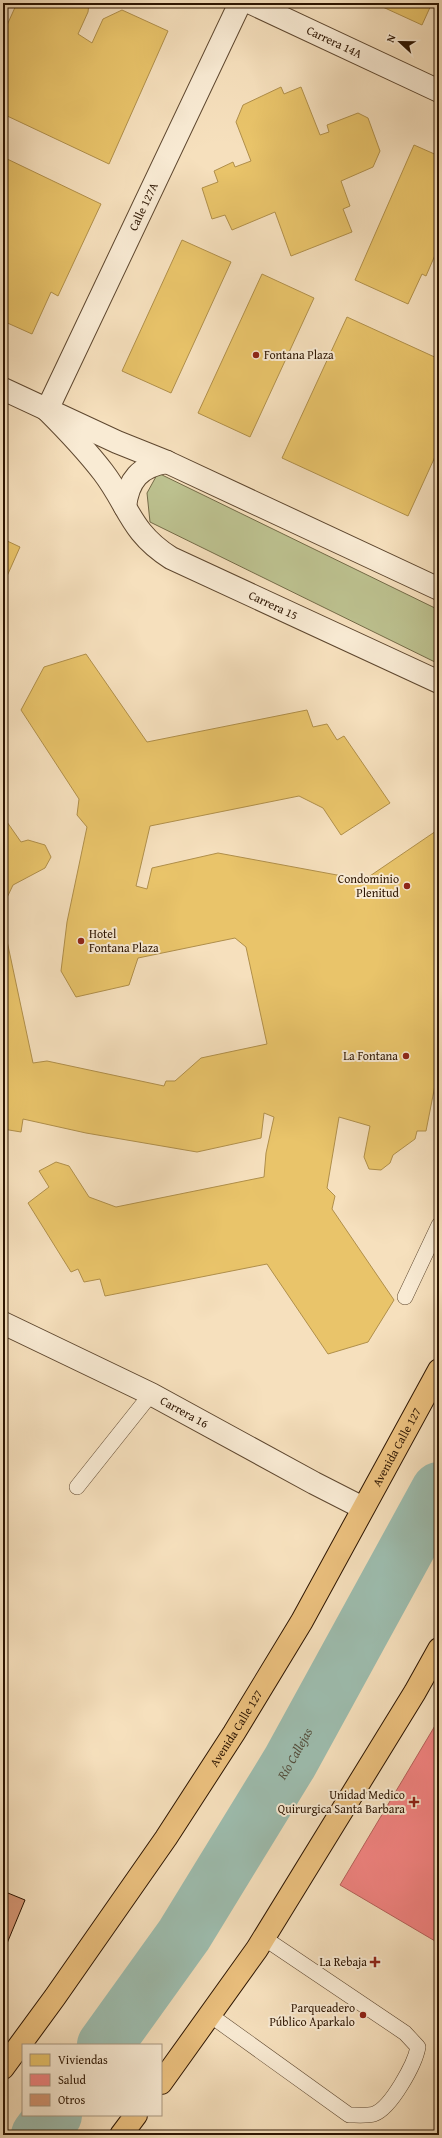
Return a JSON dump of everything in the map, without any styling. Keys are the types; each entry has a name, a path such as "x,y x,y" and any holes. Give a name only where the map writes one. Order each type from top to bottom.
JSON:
{"main road":[{"name":"Avenida Calle 127","path":"3,2068 56,1997 153,1857 229,1739 302,1621 439,1370"},
{"path":"162,2082 264,1938 415,1692 439,1649"},
{"path":"121,2135 135,2116"}],"street":[{"name":"Calle 127A","path":"47,410 240,3"},
{"name":"Carrera 14A","path":"251,3 439,91"},
{"name":"Carrera 15","path":"3,389 47,410 168,462 439,589"},
{"name":"Carrera 15","path":"47,410 91,457 146,539 170,558 439,682"},
{"path":"125,507 126,493 132,481 142,471 154,464 168,462"},
{"name":"Carrera 16","path":"3,1322 151,1394 363,1508"}],"lane":[{"path":"405,1297 439,1225"},
{"path":"77,1487 151,1394"},
{"path":"210,2015 349,2115 374,2114 389,2102 416,2058 418,2047 405,2033 264,1938"}],"green space":[{"path":"158,473 439,610 439,664 150,522 147,493"}],"building: Viviendas":[{"path":"17,3 89,3 88,12 78,34 92,43 103,19 122,10 168,31 109,164 3,114 3,34"},
{"path":"374,3 432,3 422,25"},
{"path":"281,87 284,94 301,87 320,135 329,132 327,125 358,113 368,118 380,151 373,167 341,181 350,206 343,209 352,232 291,256 275,212 232,230 225,215 212,219 202,188 218,182 214,171 233,162 235,167 251,161 236,122 243,105"},
{"path":"414,145 439,156 439,246 426,276 422,274 408,304 355,280"},
{"path":"3,157 101,204 58,296 51,292 32,334 3,321"},
{"path":"182,240 231,262 171,393 122,371"},
{"name":"Fontana Plaza","path":"262,274 314,298 250,437 198,413"},
{"path":"347,317 439,359 439,448 408,516 282,458"},
{"path":"3,539 20,547 3,585"},
{"path":"86,654 147,742 307,710 313,727 327,724 337,740 344,736 390,803 341,835 323,808 299,796 150,826 136,886 147,889 152,868 218,853 364,880 439,829 439,1065 426,1131 417,1131 415,1139 393,1155 390,1163 381,1170 369,1169 364,1157 370,1126 339,1117 327,1188 335,1196 332,1209 394,1300 368,1342 328,1354 267,1264 105,1296 100,1279 84,1282 78,1269 71,1272 28,1203 49,1187 39,1171 56,1162 69,1166 89,1197 116,1207 264,1177 266,1153 274,1117 264,1113 261,1138 197,1152 86,1133 23,1119 21,1132 3,1129 3,922 33,1063 47,1061 164,1086 166,1081 175,1081 201,1058 267,1044 246,947 235,938 138,958 129,985 76,997 61,971 67,922 87,827 77,815 79,799 21,710 44,667"},
{"path":"7,822 21,842 28,840 45,845 51,857 45,868 13,885 3,906 3,823"}],"building: Salud":[{"name":"Unidad Medico Quirurgica Santa Barbara","path":"439,1719 439,1934 435,1941 340,1885"}],"building: Otros":[{"path":"3,1891 25,1900 3,1953"}],"waterway":[{"name":"Río Callejas","path":"106,2044 184,1935 290,1762 439,1490"},
{"name":"Río Callejas","path":"39,2135 53,2116"}],"place":[{"name":"Fontana Plaza","path":"256,355"},
{"name":"Condominio Plenitud","path":"407,886"},
{"name":"Hotel Fontana Plaza","path":"81,941"},
{"name":"La Fontana","path":"406,1056"},
{"name":"Unidad Medico Quirurgica Santa Barbara","path":"414,1802"},
{"name":"La Rebaja","path":"375,1962"},
{"name":"Parqueadero Público Aparkalo","path":"363,2015"}]}
